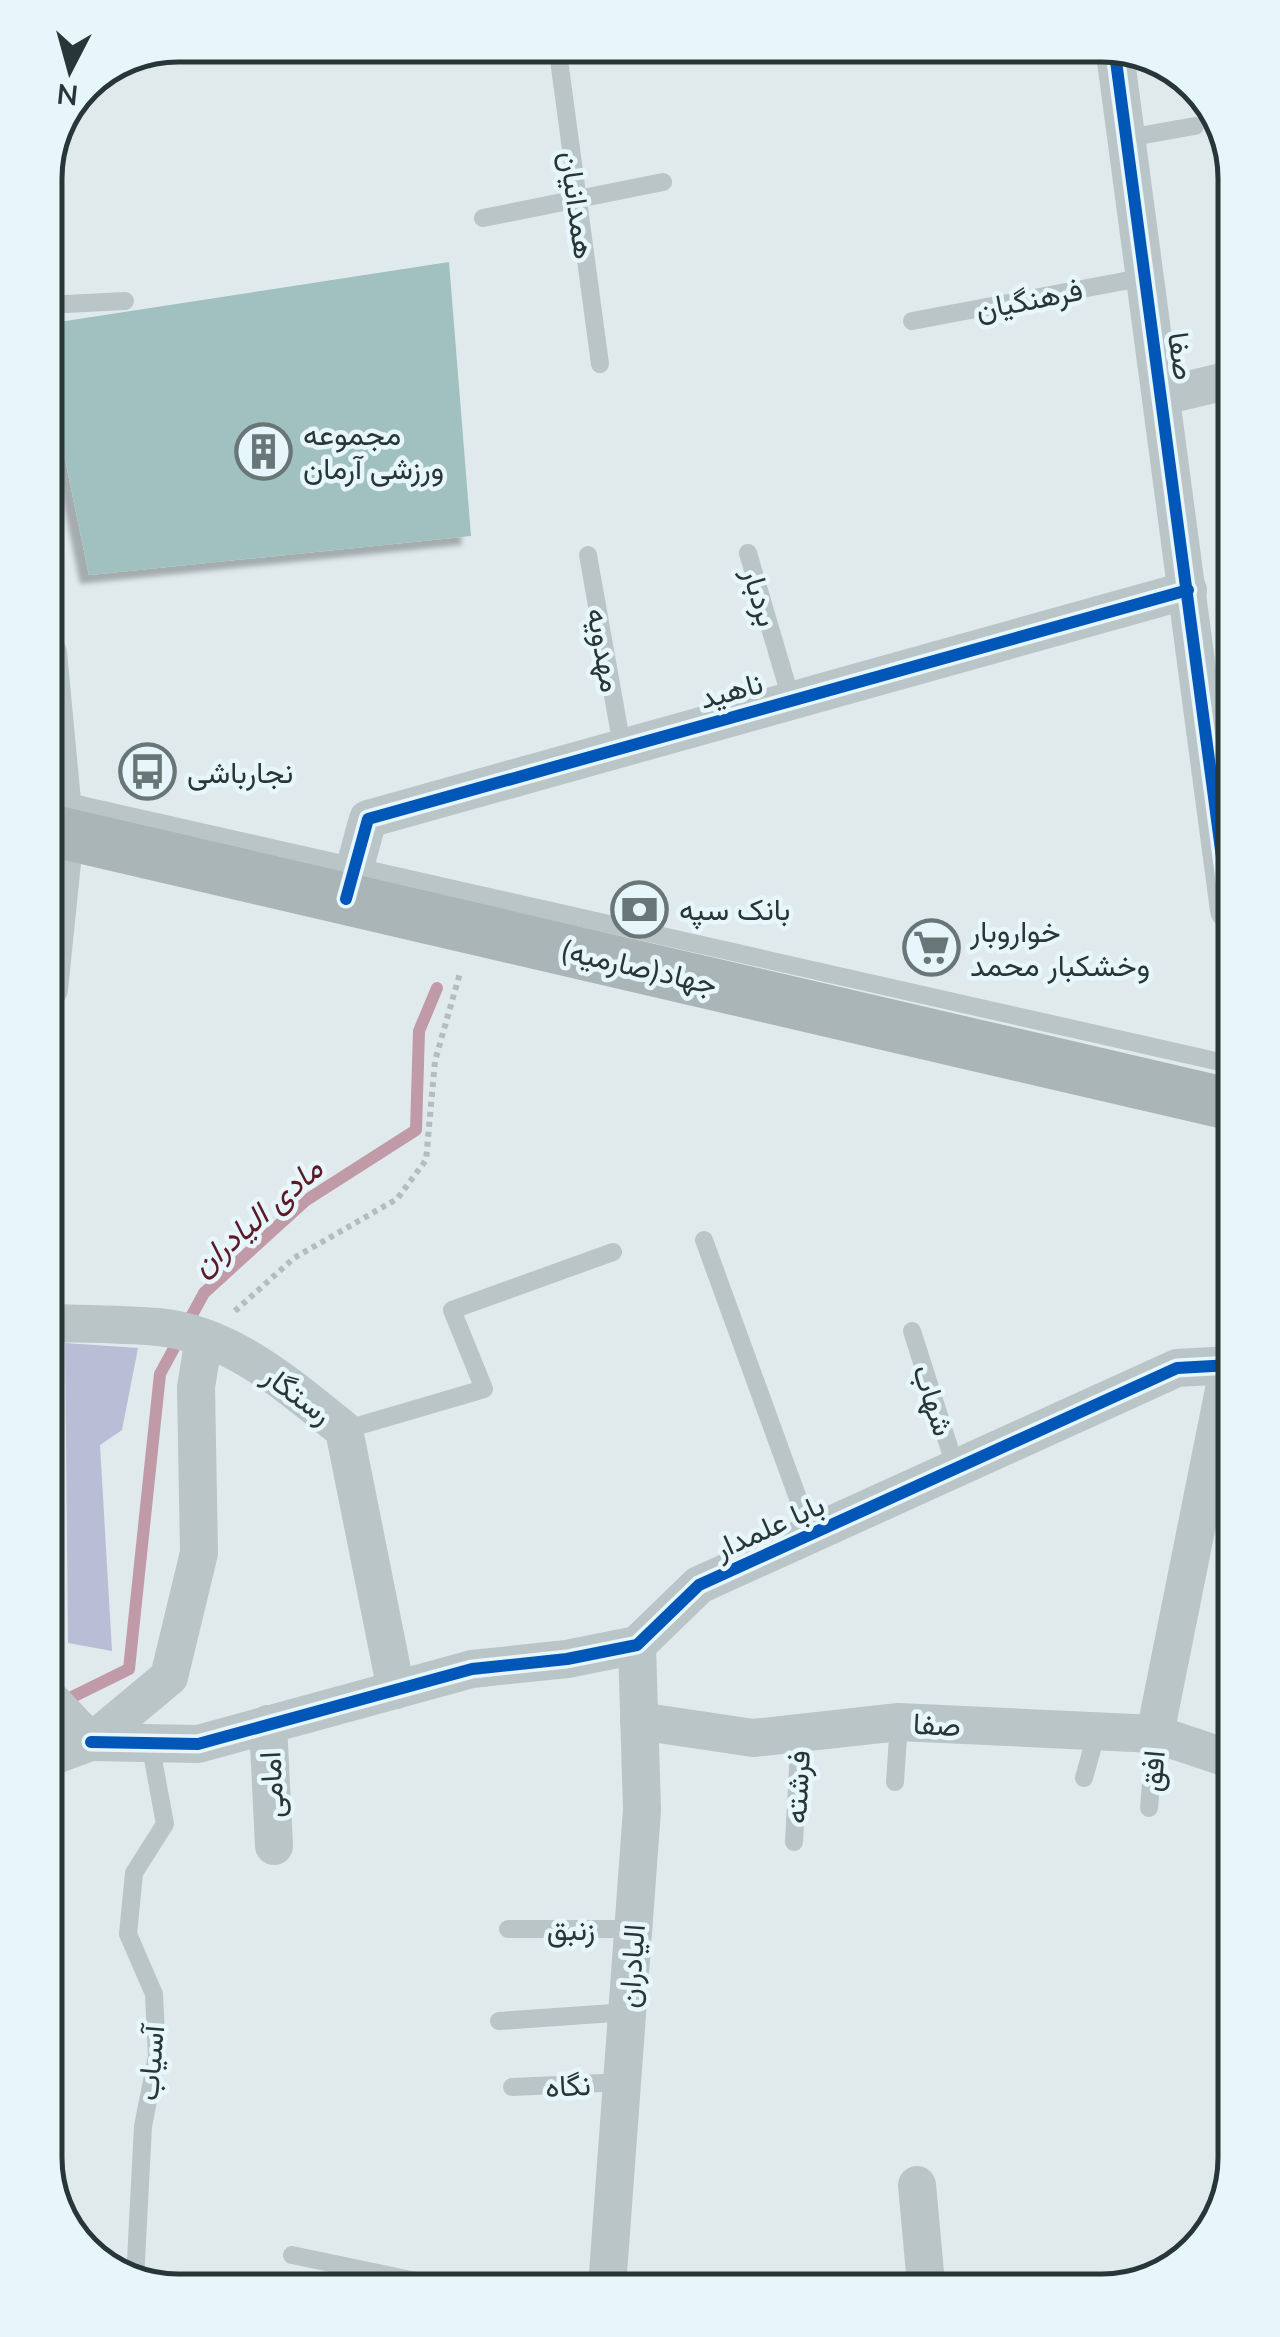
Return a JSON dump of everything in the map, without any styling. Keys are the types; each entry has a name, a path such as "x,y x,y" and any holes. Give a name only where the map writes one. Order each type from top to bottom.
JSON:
{"main road":[{"name":"جهاد(صارمیه)","path":"63,817 350,884 473,928 1218,1101"}],"street":[{"name":"صفا","path":"1116,64 1218,830"},
{"path":"1163,396 1218,383"},
{"name":"ناهید","path":"350,884 368,819 1188,590"},
{"name":"رستگار","path":"62,1323 162,1327 204,1338 263,1366 344,1430 396,1690"},
{"path":"62,1753 91,1742 169,1677 199,1553 196,1387 204,1338"},
{"name":"بابا علمدار","path":"637,1645 699,1586 1177,1368 1218,1366"},
{"path":"1155,1734 1218,1424"},
{"path":"62,1712 91,1742 198,1744 472,1669 566,1659 637,1645"},
{"name":"الیادران","path":"608,2274 642,1810 637,1645"},
{"name":"صفا","path":"639,1721 753,1738 899,1722 1155,1734 1218,1755"},
{"name":"امامی","path":"268,1724 274,1846"},
{"path":"917,2185 925,2274"}],"lane":[{"name":"همدانیان","path":"559,63 600,364"},
{"path":"1126,138 1195,126"},
{"path":"483,218 663,182"},
{"name":"فرهنگیان","path":"912,320 1146,277"},
{"path":"63,303 125,301"},
{"name":"بردبار","path":"748,553 791,700"},
{"name":"مهدویه","path":"588,555 622,746"},
{"name":"جهاد(صارمیه)","path":"350,884 1218,1062"},
{"path":"704,1240 811,1534"},
{"path":"344,1430 484,1389 452,1310 613,1252"},
{"name":"شهاب","path":"912,1332 956,1469"},
{"path":"895,1782 899,1722"},
{"path":"1084,1778 1097,1731"},
{"name":"فرشته","path":"794,1842 800,1732"},
{"name":"افق","path":"1149,1808 1155,1734"},
{"name":"آسیاب","path":"135,2266 143,2126 158,2056 154,1994 128,1934 134,1873 165,1824 150,1742"},
{"name":"زنبق","path":"508,1928 634,1929"},
{"path":"499,2021 628,2012"},
{"name":"نگاه","path":"512,2088 624,2082"},
{"path":"292,2255 352,2274"}],"path":[{"path":"204,1338 294,1258 396,1199 426,1160 434,1061 473,928"}],"shaded area":[{"path":"65,1343 138,1348 122,1430 100,1445 112,1651 68,1643"}],"building":[{"name":"مجموعه ورزشی آرمان","path":"449,262 471,536 89,575 63,448 63,321"}],"waterway":[{"name":"مادی الیادران","path":"62,1702 129,1669 160,1374 204,1293 305,1201 416,1130 419,1031 437,988"}],"cycle path":[{"path":"1116,64 1218,827"},
{"path":"346,899 368,819 1188,590"},
{"path":"91,1742 198,1744 472,1669 567,1659 637,1645 699,1585 1177,1368 1218,1366"}],"place":[{"name":"مجموعه ورزشی آرمان","path":"264,451"},
{"name":"نجارباشی","path":"148,772"},
{"name":"بانک سپه","path":"640,909"},
{"name":"خواروبار وخشکبار محمد","path":"931,948"}]}
